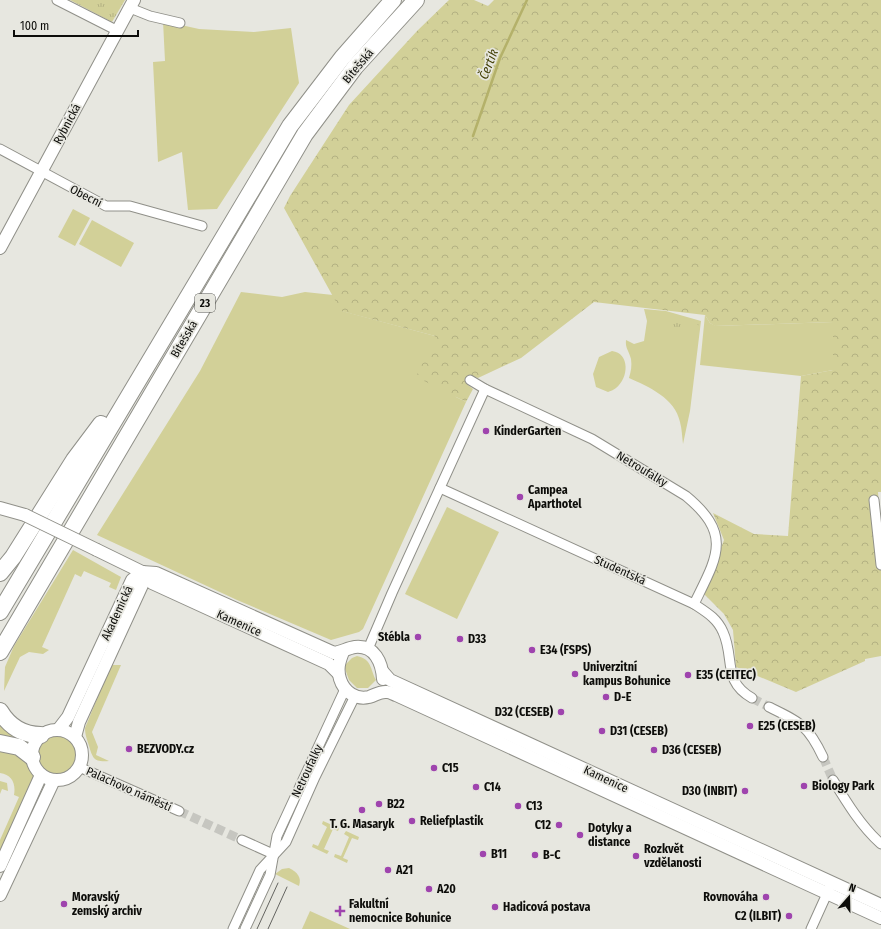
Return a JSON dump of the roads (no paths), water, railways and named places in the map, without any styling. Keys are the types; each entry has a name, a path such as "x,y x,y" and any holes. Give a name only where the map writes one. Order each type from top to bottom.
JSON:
{"highway":[{"name":"Bítešská","path":"0,612 150,358 290,126 342,58 393,0"},
{"name":"Bítešská","path":"0,652 305,134 355,67 416,0"},
{"path":"0,573 13,557 74,460 150,358"},
{"path":"0,659 18,622"},
{"path":"0,711 6,720 19,730 33,735 41,735"},
{"path":"0,744 19,747 32,757"}],"street":[{"path":"57,0 118,31"},
{"path":"132,4 150,16 180,23"},
{"name":"Rybnická","path":"0,248 132,4"},
{"name":"Obecní","path":"0,148 106,206 130,206 202,226"},
{"name":"Netroufalky","path":"470,380 485,389 592,439 686,496 699,507 716,532 717,551 712,568 694,604"},
{"path":"368,650 485,389"},
{"name":"Studentská","path":"440,488 694,604 712,615 724,632 734,681 739,689 752,698"},
{"path":"874,500 881,565"},
{"name":"Kamenice","path":"0,508 25,515 142,572 152,583 329,664 338,673 345,689"},
{"name":"Kamenice","path":"142,572 156,573 334,653 343,652 358,647 368,650 377,656 383,672 390,680 830,888 881,918"},
{"name":"Akademická","path":"58,730 68,717 132,580 142,572"},
{"name":"Akademická","path":"75,737 79,722 142,585 142,572"},
{"path":"338,673 339,662 343,652"},
{"path":"378,693 383,679 383,672"},
{"path":"345,689 355,696"},
{"name":"Netroufalky","path":"245,929 270,874 277,836 345,689"},
{"name":"Kamenice","path":"355,696 367,697 378,693 388,692 396,695 830,888 881,905"},
{"name":"Netroufalky","path":"233,929 260,870 286,842 315,777 355,696"},
{"path":"769,707 800,722 816,743 823,758"},
{"path":"58,730 67,732 75,737 82,751 79,767 69,777 54,780 41,775 35,767 32,757 34,745 41,735 48,731 58,730"},
{"name":"Palachovo náměstí","path":"79,767 179,811"},
{"path":"0,866 41,775"},
{"path":"0,895 54,780"},
{"path":"833,780 851,810 868,833 881,844"},
{"path":"242,840 274,854"},
{"path":"811,929 830,888"}],"waterway":[{"name":"Čertík","path":"473,136 500,58 527,0"}],"tunnel":[{"path":"752,698 769,707"},
{"path":"823,757 833,780"},
{"path":"179,811 242,840"}],"tram line":[{"path":"257,929 278,883"},
{"path":"268,929 287,887"}],"place":[{"name":"KinderGarten","path":"486,431"},
{"name":"Campea Aparthotel","path":"520,497"},
{"name":"Stébla","path":"418,637"},
{"name":"D33","path":"460,639"},
{"name":"E34 (FSPS)","path":"532,650"},
{"name":"Univerzitní kampus Bohunice","path":"575,674"},
{"name":"E35 (CEITEC)","path":"688,675"},
{"name":"D-E","path":"606,697"},
{"name":"D32 (CESEB)","path":"561,712"},
{"name":"E25 (CESEB)","path":"750,726"},
{"name":"D31 (CESEB)","path":"602,731"},
{"name":"BEZVODY.cz","path":"129,749"},
{"name":"D36 (CESEB)","path":"654,750"},
{"name":"C15","path":"434,768"},
{"name":"Biology Park","path":"804,786"},
{"name":"C14","path":"476,787"},
{"name":"D30 (INBIT)","path":"745,791"},
{"name":"B22","path":"379,804"},
{"name":"C13","path":"518,806"},
{"name":"T. G. Masaryk","path":"362,810"},
{"name":"Reliefplastik","path":"412,821"},
{"name":"C12","path":"559,825"},
{"name":"Dotyky a distance","path":"580,835"},
{"name":"B11","path":"483,854"},
{"name":"B-C","path":"535,855"},
{"name":"Rozkvět vzdělanosti","path":"636,856"},
{"name":"A21","path":"388,870"},
{"name":"A20","path":"429,889"},
{"name":"Rovnováha","path":"766,897"},
{"name":"Moravský zemský archiv","path":"64,904"},
{"name":"Hadicová postava","path":"495,907"},
{"name":"Fakultní nemocnice Bohunice","path":"340,911"},
{"name":"C2 (ILBIT)","path":"789,916"}]}
